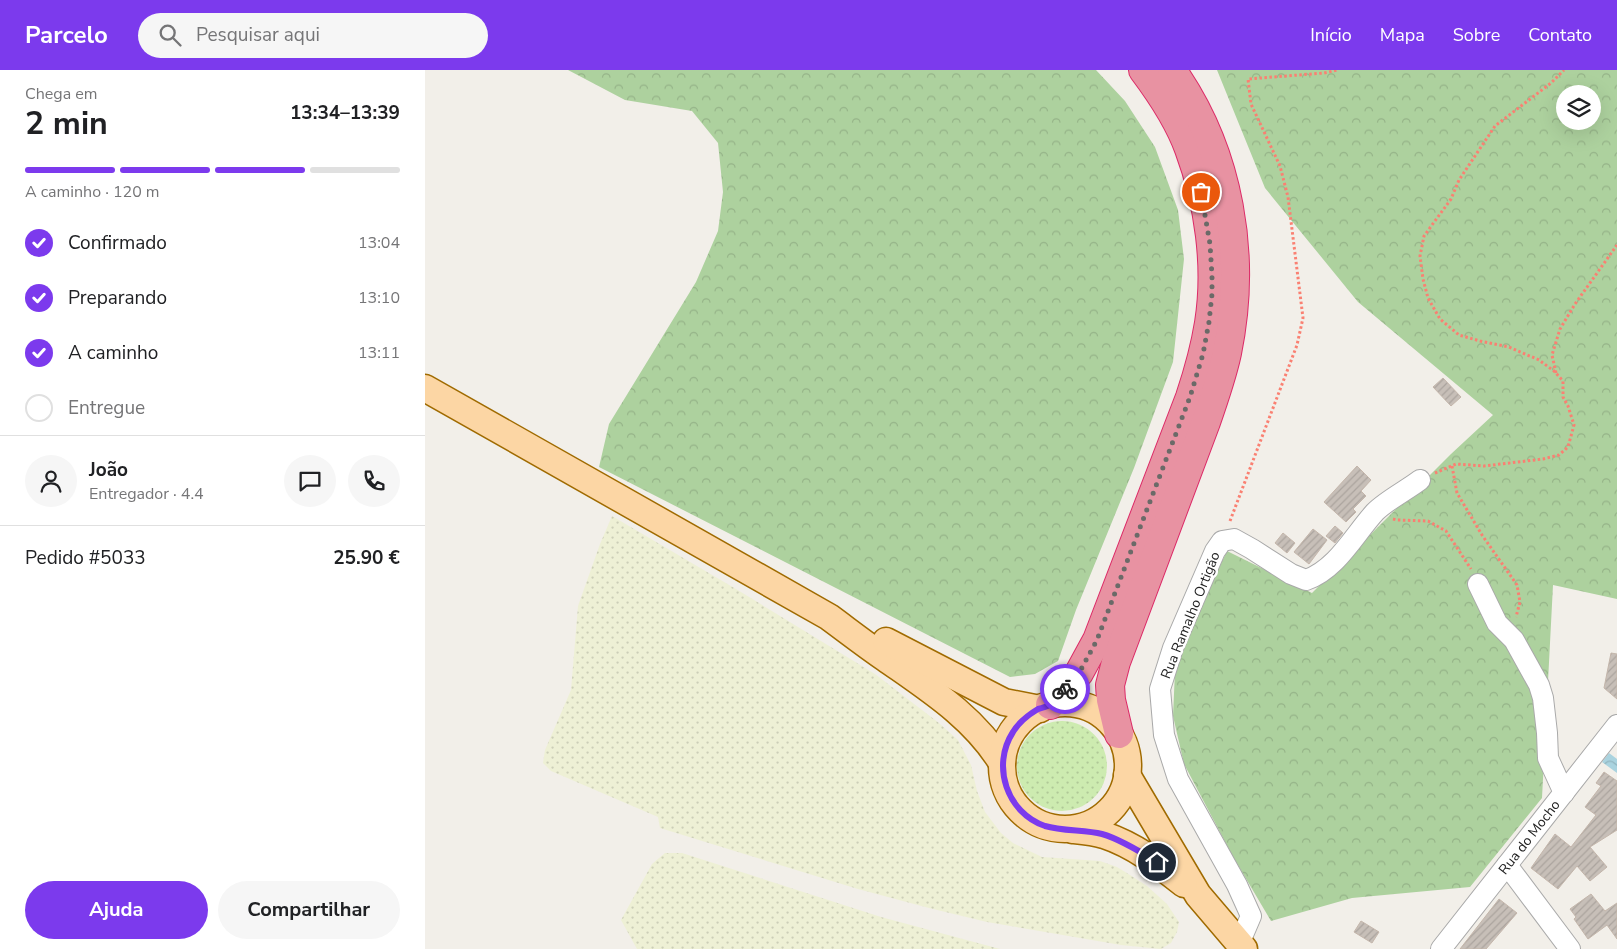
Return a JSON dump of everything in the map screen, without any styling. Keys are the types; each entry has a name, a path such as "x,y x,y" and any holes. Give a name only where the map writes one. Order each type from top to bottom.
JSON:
{"highway":[{"path":"1045,707 1079,673 1097,640 1190,397 1209,322 1212,294 1210,244 1197,175 1188,148 1175,120 1143,70"},
{"path":"1119,734 1111,700 1110,685 1116,662 1218,387 1227,353 1235,296 1235,252 1230,212 1220,168 1199,115 1172,70"}],"main road":[{"path":"425,388 829,617 925,685 955,709 988,742 1002,763"},
{"path":"829,617 872,634 1004,702 1045,707 1066,703 1082,705 1097,711 1109,721 1119,734 1127,754 1127,776 1122,792 1113,807 1100,818 1084,826 1067,829"},
{"path":"1045,707 1025,718 1013,731 1005,746 1002,763 1004,780 1012,800 1027,816 1046,826 1103,834 1139,851 1157,862 1198,895"},
{"path":"1127,776 1198,895 1242,946"}],"street":[{"name":"Rua Ramalho Ortigão","path":"1242,946 1251,916 1237,885 1178,779 1164,735 1160,689 1173,648 1215,551 1222,541 1234,540 1259,553 1291,574 1306,580 1321,573 1339,556 1377,510 1420,480"},
{"path":"1478,584 1497,623 1514,640 1539,685 1543,698 1548,758 1564,793"},
{"name":"Rua do Mocho","path":"1441,949 1617,725"},
{"path":"1507,865 1570,949"}],"path":[{"path":"1222,541 1297,345 1303,318 1288,197 1280,166 1251,104 1248,79 1324,73 1338,70"},
{"path":"1420,480 1441,469 1456,464 1484,466 1543,459 1559,455 1568,447 1574,425 1563,397 1563,381 1539,360 1509,347 1480,342 1459,335 1440,318 1428,298 1420,256 1424,236 1451,199 1459,180 1495,126 1551,83 1564,70"},
{"path":"1557,374 1552,354 1560,329 1580,296 1617,245"},
{"path":"1451,466 1457,493 1487,542 1517,585 1520,602 1514,640"},
{"path":"1377,510 1397,520 1428,521 1446,531 1469,563 1478,584"}],"green space":[{"path":"568,70 1096,70 1125,101 1155,147 1178,210 1184,259 1173,362 1134,468 1076,610 1058,661 1035,674 1010,677 599,467 609,424 696,282 718,231 723,192 718,143 692,111 625,100"},
{"path":"1217,70 1617,70 1617,599 1553,585 1542,798 1470,887 1352,898 1271,921 1232,855 1184,764 1173,716 1175,671 1181,647 1227,551 1312,593 1451,454 1493,415 1358,302 1265,188"},
{"path":"612,516 875,674 958,740 971,765 977,791 985,812 1001,833 1013,843 1042,857 1100,861 1117,867 1147,886 1167,904 1179,922 1177,932 1171,943 1161,949 1121,945 987,922 858,889 660,828 658,817 551,771 543,763 545,750 571,690 578,606"},
{"path":"1062,721 1079,724 1094,734 1104,749 1107,766 1104,783 1094,798 1079,808 1062,811 1045,808 1030,798 1020,783 1017,766 1020,749 1030,734 1045,724"},
{"path":"665,853 682,853 881,917 1000,949 637,949 621,920 652,864"}],"water":[{"path":"1609,753 1617,759 1617,773 1602,762"}],"building":[{"path":"1443,378 1461,397 1451,406 1433,387"},
{"path":"1357,466 1371,480 1361,491 1366,496 1353,509 1356,512 1346,522 1324,502"},
{"path":"1335,526 1343,533 1335,543 1326,536"},
{"path":"1313,529 1327,540 1309,564 1294,552"},
{"path":"1283,533 1295,543 1287,553 1275,543"},
{"path":"1611,653 1617,654 1617,699 1604,688"},
{"path":"1604,772 1617,781 1617,830 1590,847 1607,867 1590,881 1577,866 1558,889 1531,868 1555,834 1571,847 1596,815 1585,807 1601,786 1596,783"},
{"path":"1591,894 1605,911 1617,903 1617,939 1607,925 1588,939 1574,919 1576,917 1570,909"},
{"path":"1499,899 1517,913 1486,949 1460,949"},
{"path":"1361,921 1379,932 1372,943 1354,932"}],"way so far":[{"path":"1065,689 1079,673 1097,640 1183,414 1203,354 1209,322 1212,276 1210,244 1201,192"}],"route":[{"path":"1065,689 1050,705 1025,718 1013,731 1005,746 1002,763 1004,780 1012,800 1027,816 1046,826 1103,834 1157,862"}]}
